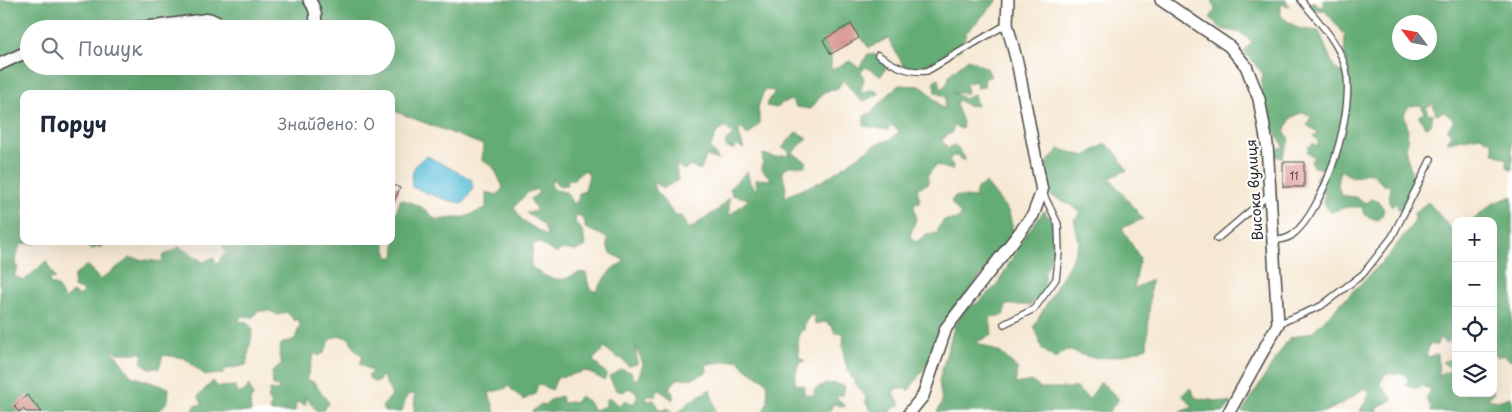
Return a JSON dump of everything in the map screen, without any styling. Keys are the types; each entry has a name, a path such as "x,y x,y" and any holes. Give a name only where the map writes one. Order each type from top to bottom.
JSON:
{"street":[{"path":"309,0 314,5 316,20"},
{"path":"910,412 923,396 946,328 1033,214 1042,191 1018,66 1007,24 1008,0"},
{"name":"Висока вулиця","path":"1161,0 1229,46 1246,66 1260,99 1267,144 1278,324"},
{"path":"0,64 20,55"},
{"path":"1229,412 1278,324"}],"lane":[{"path":"1273,242 1290,237 1299,229 1322,195 1339,144 1348,98 1346,68 1335,42 1301,0"},
{"path":"878,55 898,68 913,72 927,71 1007,24"},
{"path":"1278,324 1321,306 1363,274 1392,237 1431,159"},
{"path":"1004,324 1034,309 1056,279 1059,253 1058,224 1042,191"},
{"path":"1217,239 1270,194"}],"green space":[{"path":"0,0 998,0 966,33 961,49 920,68 903,65 888,38 869,48 851,24 823,40 831,54 831,70 850,61 859,68 868,54 874,54 886,64 885,70 881,76 866,67 861,72 864,79 860,93 874,89 879,94 862,102 843,80 838,88 824,92 811,109 796,107 792,100 782,103 777,108 766,106 775,91 764,90 758,108 760,123 748,136 740,126 739,134 744,149 737,145 734,149 727,148 725,142 733,135 726,127 717,132 710,148 719,160 706,156 701,170 690,166 684,170 676,165 678,180 664,188 652,181 655,189 675,216 681,216 689,229 719,209 729,197 729,216 749,199 732,195 730,188 747,171 750,183 757,191 756,179 772,180 762,170 763,154 774,157 790,155 788,150 782,148 796,132 808,138 792,153 807,162 805,166 789,166 782,171 786,188 784,197 824,180 878,143 889,140 900,131 890,125 888,130 864,126 864,116 871,113 898,85 922,86 944,109 946,97 935,92 934,81 938,78 941,89 947,84 950,74 968,59 987,68 991,77 985,78 984,87 977,88 976,81 966,84 967,93 954,93 965,99 974,94 977,106 966,105 958,100 956,104 963,122 962,129 954,126 951,134 948,133 945,138 941,139 949,150 951,146 955,145 965,158 964,161 957,156 952,156 949,161 953,165 952,170 936,165 928,175 928,184 917,188 920,202 914,204 916,219 910,236 916,242 927,234 938,233 938,228 944,220 960,219 960,214 951,202 955,196 975,198 977,188 986,183 1009,212 1014,235 940,327 930,360 909,390 896,388 893,393 901,405 891,409 890,412 872,412 866,403 866,397 847,368 843,352 844,333 835,333 832,326 825,322 815,324 814,315 810,316 805,323 804,330 800,331 798,343 799,357 805,361 799,362 795,384 805,386 804,394 814,396 814,390 826,384 833,383 845,387 843,395 836,396 845,407 833,404 829,412 763,411 768,401 767,382 744,367 738,360 706,364 707,372 694,378 677,379 669,388 673,394 673,400 658,389 656,396 647,396 646,401 654,400 661,411 668,408 672,412 531,412 541,404 546,405 550,400 561,396 563,403 576,401 580,396 588,401 594,410 606,406 606,400 610,398 620,406 625,400 633,404 637,399 637,393 629,388 623,392 616,390 609,377 622,369 631,372 634,380 638,378 643,364 636,346 637,364 628,366 621,358 618,358 605,348 593,360 607,374 604,380 586,371 557,378 552,390 538,384 535,394 523,400 507,385 507,388 489,393 495,412 414,412 415,394 407,395 402,412 385,412 382,407 392,395 382,375 379,381 373,382 368,376 372,372 360,364 363,356 356,351 349,338 340,336 331,338 324,353 318,356 315,352 306,380 314,382 329,403 324,410 317,411 305,396 306,405 296,402 295,411 293,412 272,412 269,409 272,404 268,401 270,390 279,391 279,388 273,385 272,372 282,363 279,355 281,344 295,339 300,324 298,319 295,321 286,312 278,315 270,311 258,311 253,317 243,316 238,321 246,322 253,329 246,365 223,370 224,374 205,375 184,358 163,355 159,368 149,368 141,362 143,353 118,353 110,347 131,376 169,388 168,401 159,411 0,412","holes":["586,170 589,175 585,191 579,193 578,200 573,204 566,192 555,190 551,185 553,178 558,186 568,185 567,180 573,180 577,175","538,189 538,194 530,199 537,211 526,213 543,224 548,237 522,220 514,207 528,192","576,214 585,221 585,228 608,238 609,252 625,261 611,270 595,292 589,287 586,273 577,273 564,279 555,279 542,274 531,266 533,244 539,243 557,254 561,249 575,251 585,247 583,233 575,223"]},
{"path":"1212,0 1286,0 1289,6 1281,4 1281,16 1297,28 1319,31 1333,65 1342,74 1347,63 1344,55 1345,35 1325,11 1312,10 1311,2 1315,2 1318,7 1325,6 1323,0 1512,0 1512,170 1507,167 1507,159 1493,153 1491,140 1480,136 1447,142 1452,135 1447,130 1454,120 1444,112 1436,114 1433,104 1426,107 1428,115 1433,114 1431,125 1425,127 1419,116 1424,113 1421,105 1409,106 1404,114 1408,129 1406,153 1415,185 1403,210 1399,210 1396,203 1392,207 1388,198 1390,185 1383,185 1372,173 1365,173 1356,177 1340,170 1338,186 1341,195 1355,197 1366,203 1371,199 1379,202 1384,209 1382,216 1377,220 1364,215 1362,207 1347,207 1330,212 1323,201 1325,194 1321,192 1315,178 1325,169 1313,167 1311,160 1315,158 1307,152 1309,146 1313,143 1318,146 1318,141 1313,136 1319,133 1307,125 1311,116 1303,112 1291,118 1284,132 1290,138 1282,158 1275,156 1274,152 1284,146 1269,121 1263,103 1261,83 1263,74 1244,51 1252,42 1241,33 1222,29 1210,18 1215,10"},
{"path":"1105,144 1115,151 1127,170 1110,178 1143,219 1122,228 1140,258 1134,289 1151,280 1147,347 1126,354 1104,358 1089,357 1066,350 1055,359 1042,349 1034,326 1069,265 1079,243 1074,219 1081,214 1070,205 1050,195 1046,163 1059,149 1085,156"},
{"path":"1512,196 1511,361 1504,355 1497,357 1497,217 1477,217 1492,204"},
{"path":"1428,202 1452,229 1452,339 1446,343 1439,338 1437,346 1430,343 1426,357 1438,354 1439,377 1441,374 1452,371 1452,397 1490,397 1488,399 1497,401 1511,397 1512,412 1431,412 1431,407 1426,399 1431,390 1423,386 1415,388 1405,385 1408,379 1402,373 1385,374 1380,384 1393,399 1380,406 1376,412 1360,411 1370,393 1364,388 1347,401 1325,412 1242,412 1289,338 1312,332 1388,256 1415,221 1414,213"},
{"path":"1044,211 1052,221 1055,245 1044,273 1045,290 1031,305 1006,305 1004,315 990,317 992,335 976,342 1001,353 1018,369 1015,384 1032,381 1040,388 1076,388 1089,399 1101,382 1119,399 1109,412 937,412 942,403 939,380 954,327 966,308 976,304 997,285 1026,234"},
{"path":"102,245 101,248 97,246 93,250 86,246"},
{"path":"1452,358 1452,369 1442,362"},
{"path":"213,381 218,387 235,386 238,394 245,391 249,385 253,396 250,401 251,412 193,412 195,405 203,405 198,396"},
{"path":"1190,388 1196,398 1231,403 1224,412 1180,412 1193,407 1182,395"},
{"path":"710,389 716,412 679,412 688,403"}],"water":[{"path":"427,156 471,179 473,188 464,203 444,199 412,187 414,168"}],"building":[{"path":"851,24 859,38 831,54 823,40"},
{"path":"1283,162 1304,162 1304,187 1283,187"},
{"path":"395,186 400,188 395,199"},
{"path":"27,395 42,412 26,412 23,409 19,412 14,406"}]}
